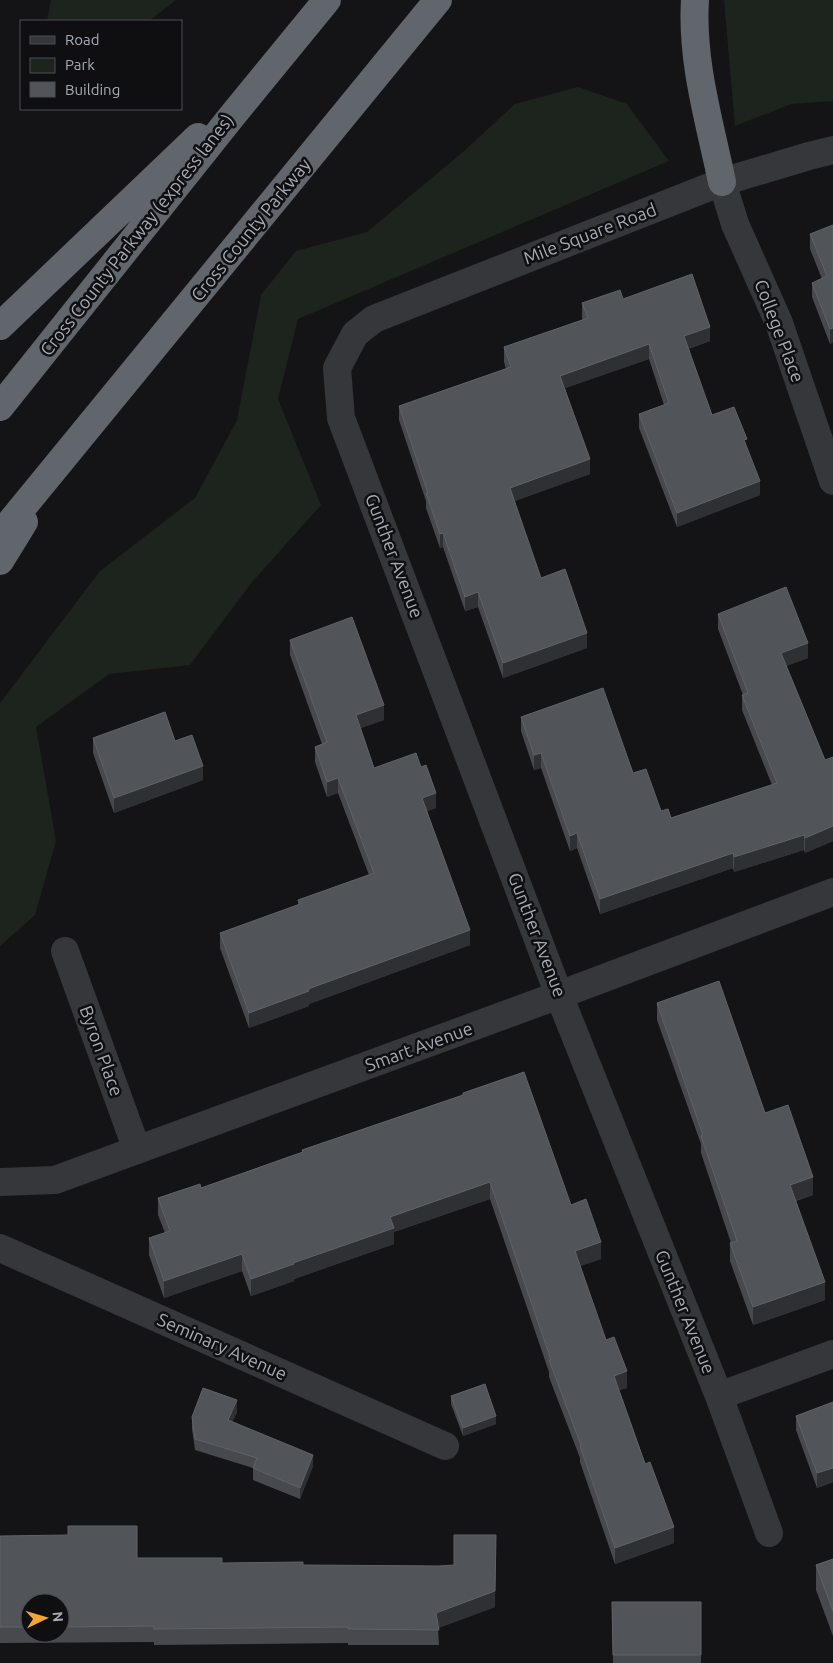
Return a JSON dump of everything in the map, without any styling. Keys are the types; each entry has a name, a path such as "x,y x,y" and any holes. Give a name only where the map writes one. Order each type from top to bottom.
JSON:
{"highway":[{"path":"0,326 275,63 327,0"},
{"name":"Cross County Parkway","path":"63,459 438,0"},
{"path":"694,0 697,51 703,97 722,182"},
{"name":"Cross County Parkway (express lanes)","path":"0,407 275,63"},
{"path":"0,535 63,459"},
{"path":"0,561 63,459"}],"street":[{"name":"Mile Square Road","path":"355,334 374,320 722,182 833,150"},
{"name":"College Place","path":"722,182 735,224 779,322 833,481"},
{"name":"Gunther Avenue","path":"355,334 337,368 341,418 559,995 719,1396 769,1533"},
{"name":"Smart Avenue","path":"0,1182 55,1180 833,892"},
{"name":"Byron Place","path":"65,951 137,1150"},
{"name":"Seminary Avenue","path":"0,1248 445,1446"},
{"path":"719,1396 833,1354"}],"green space":[{"path":"51,0 176,0 150,20 47,20"},
{"path":"724,0 833,0 833,101 791,104 735,126"},
{"path":"578,87 627,104 669,161 298,319 278,399 321,505 253,581 190,665 109,674 36,727 56,841 35,915 0,946 0,703 100,571 195,498 237,420 261,295 296,251 367,232 463,152 515,104"}],"building":[{"path":"833,225 833,328 830,329 812,283 827,276 810,234"},
{"path":"692,274 710,327 684,336 712,415 734,407 747,439 744,440 760,481 677,513 639,414 669,403 649,344 560,376 590,459 510,488 541,578 565,569 587,633 503,663 478,592 465,597 443,533 440,534 399,406 511,367 504,347 588,318 582,303 620,290 623,299"},
{"path":"786,587 808,643 781,653 825,760 833,757 833,826 805,838 804,835 734,857 733,853 600,899 577,833 570,836 541,753 534,755 521,717 603,688 633,773 646,769 661,811 668,809 671,818 777,783 742,695 748,693 718,614"},
{"path":"352,617 384,705 356,715 374,768 416,753 421,767 426,765 436,793 422,798 470,930 308,989 309,991 249,1013 220,933 300,904 298,900 374,873 338,778 327,782 315,747 327,742 290,640"},
{"path":"165,712 175,741 192,735 203,766 114,798 93,738"},
{"path":"719,981 765,1113 788,1105 813,1177 790,1185 825,1282 753,1307 730,1243 737,1241 701,1136 703,1135 657,1003"},
{"path":"524,1072 571,1205 586,1199 601,1242 575,1251 606,1340 614,1337 627,1371 614,1376 645,1464 650,1462 674,1527 615,1548 581,1445 549,1360 551,1360 490,1182 390,1217 394,1228 251,1279 242,1254 164,1281 149,1238 170,1231 158,1198 200,1184 201,1188 303,1152 302,1150"},
{"path":"485,1384 496,1416 463,1428 451,1396"},
{"path":"203,1388 237,1400 228,1420 313,1455 300,1488 253,1468 257,1458 195,1439 192,1417"},
{"path":"833,1402 833,1468 817,1473 796,1416"},
{"path":"68,1526 137,1526 137,1558 222,1558 222,1563 303,1562 303,1565 439,1566 454,1565 454,1535 496,1535 495,1591 436,1613 439,1630 348,1629 348,1627 154,1629 154,1626 70,1627 70,1593 20,1593 20,1627 0,1627 0,1536 68,1535"},
{"path":"833,1559 833,1611 816,1565"},
{"path":"612,1602 701,1602 701,1655 613,1655"}]}
